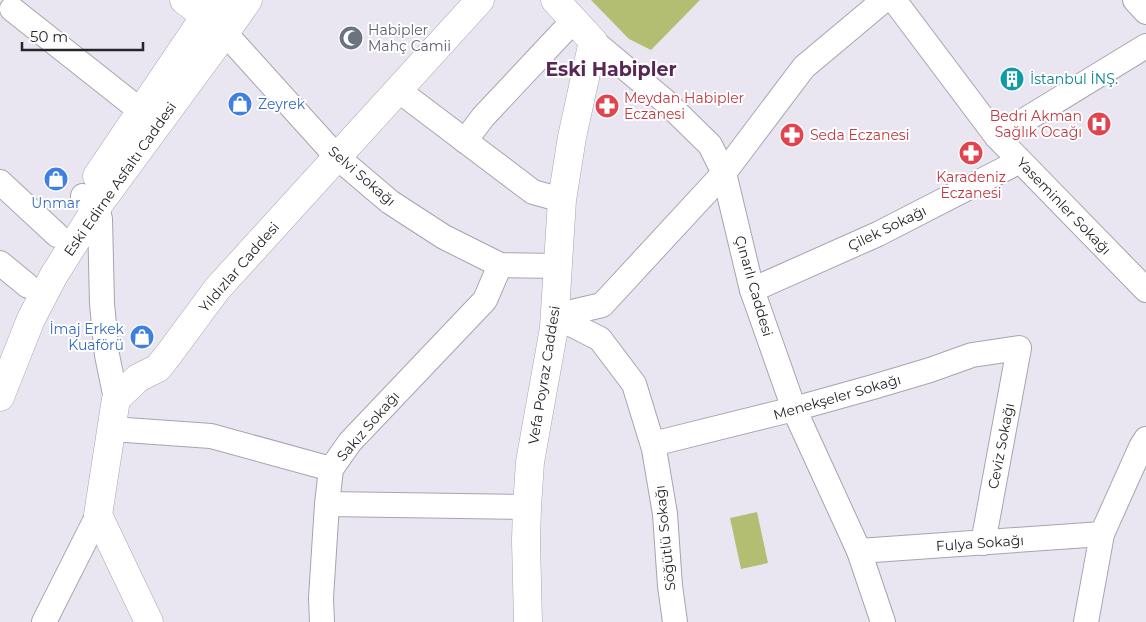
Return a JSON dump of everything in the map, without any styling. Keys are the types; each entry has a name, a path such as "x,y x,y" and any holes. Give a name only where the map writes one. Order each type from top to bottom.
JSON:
{"main road":[{"path":"184,0 216,16"},
{"name":"Eski Edirne Asfaltı Caddesi","path":"0,397 31,319 90,201 141,111 216,16 248,0"},
{"name":"Yıldızlar Caddesi","path":"116,399 138,378 158,368 217,289 480,0"},
{"name":"Çınarlı Caddesi","path":"555,0 593,41"},
{"name":"Eski Edirne Asfaltı Caddesi","path":"0,347 28,286 57,235 90,201 216,16"},
{"name":"Vefa Poyraz Caddesi","path":"528,622 526,541 530,462 554,328 562,200 572,136 593,41"},
{"path":"116,399 98,515 149,622"}],"street":[{"path":"554,316 602,305 724,173 804,67 884,0"},
{"name":"Yaseminler Sokağı","path":"894,0 997,137 1146,290"},
{"path":"1135,0 1146,12"},
{"path":"12,9 141,111"},
{"name":"Selvi Sokağı","path":"216,16 337,157 390,202 444,237 500,265 558,266"},
{"path":"465,141 483,117 574,20"},
{"name":"Çınarlı Caddesi","path":"593,41 666,102 710,145 724,173 752,290 794,409 858,551 883,622"},
{"path":"997,137 1146,46"},
{"path":"398,90 533,192 562,200"},
{"name":"Çilek Sokağı","path":"752,290 878,234 1020,160"},
{"path":"0,182 57,235"},
{"path":"90,201 100,219 102,304 107,355 116,399"},
{"path":"0,263 28,286"},
{"name":"Sakız Sokağı","path":"322,622 321,598 331,468 350,442 485,300 500,265"},
{"name":"Söğütlü Sokağı","path":"554,316 600,339 634,384 653,444 665,514 670,586 675,622"},
{"name":"Menekşeler Sokağı","path":"653,444 873,388 972,355 1020,348"},
{"name":"Ceviz Sokağı","path":"983,542 1020,348"},
{"path":"112,429 211,436 331,468"},
{"path":"1086,622 1102,534 1146,439"},
{"path":"327,504 527,507"},
{"path":"44,622 98,515"},
{"name":"Fulya Sokağı","path":"858,551 1102,534"}],"green space":[{"path":"591,0 700,0 651,50 629,39"},
{"path":"757,512 768,563 741,569 730,518"}],"place":[{"name":"Habipler Mahç Camii","path":"351,38"},
{"name":"İstanbul İNŞ.","path":"1012,79"},
{"name":"Zeyrek","path":"240,104"},
{"name":"Meydan Habipler Eczanesi","path":"607,106"},
{"name":"Bedri Akman Sağlık Ocağı","path":"1099,124"},
{"name":"Seda Eczanesi","path":"792,135"},
{"name":"Karadeniz Eczanesi","path":"971,153"},
{"name":"Unmar","path":"56,179"},
{"name":"İmaj Erkek Kuaförü","path":"142,337"}],"district":[{"name":"Eski Habipler","path":"611,69"}]}
